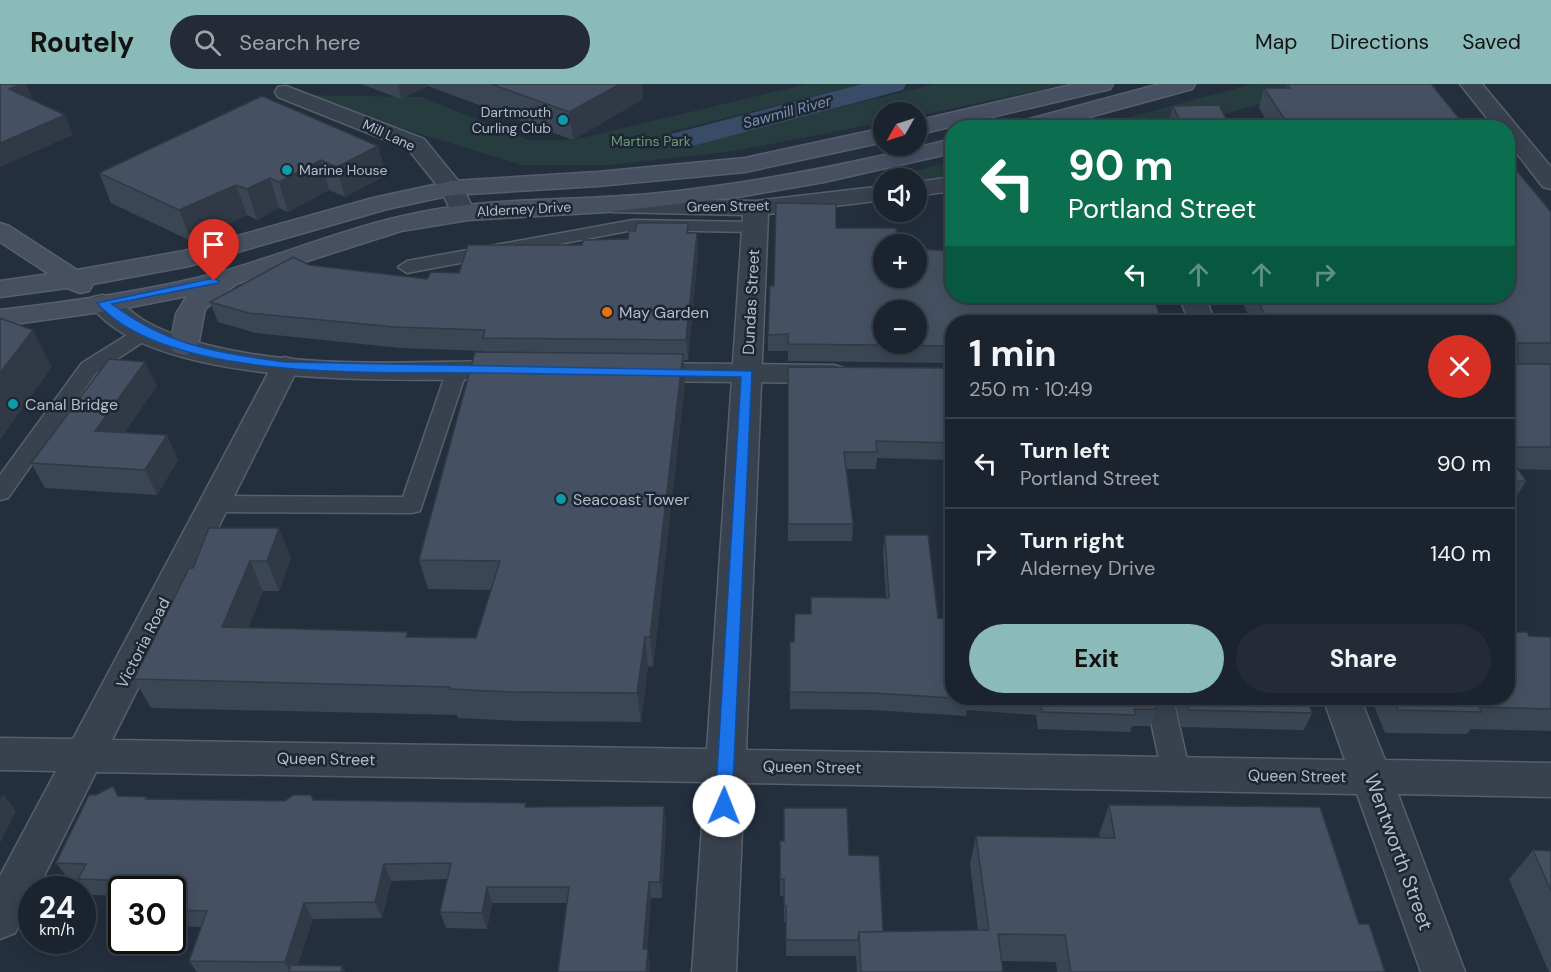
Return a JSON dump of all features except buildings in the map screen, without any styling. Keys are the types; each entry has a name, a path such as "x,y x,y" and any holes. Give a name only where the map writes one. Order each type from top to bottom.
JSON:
{"main road":[{"path":"950,120 1102,84"},
{"path":"1051,120 1184,84"},
{"path":"927,125 945,121"},
{"name":"Alderney Drive","path":"0,289 129,272 189,258 382,203 452,188 598,179 746,165 873,137"},
{"name":"Alderney Drive","path":"0,318 160,294 232,277 380,227 463,212 608,205 797,181 855,171 945,148"},
{"path":"0,231 103,303"},
{"path":"184,346 187,315 198,299 232,277"}],"street":[{"path":"1471,84 1500,120"},
{"name":"Mill Lane","path":"286,92 416,144 452,188 463,212"},
{"path":"1515,138 1551,182"},
{"path":"927,187 945,185"},
{"name":"Green Street","path":"608,205 755,217 873,195"},
{"name":"Dundas Street","path":"714,972 755,217"},
{"path":"103,303 145,332 208,354 285,366 539,371"},
{"name":"Victoria Road","path":"0,919 285,366"},
{"path":"608,372 861,374"},
{"name":"Wentworth Street","path":"1345,705 1443,972"},
{"name":"Queen Street","path":"0,753 1551,780"}],"lane":[{"path":"407,267 633,225 755,217"},
{"path":"0,492 89,368 145,332"},
{"path":"214,504 412,505 458,370"},
{"path":"1161,705 1176,773"}],"green space":[{"name":"Martins Park","path":"807,84 863,84 673,131 669,134 678,138 697,138 768,125 935,84 1067,84 927,114 927,102 873,102 873,124 735,151 610,165 522,165 292,95 422,97 528,140 573,140"},
{"path":"1253,84 1376,84 1307,91 1203,120 1119,120"},
{"path":"945,163 945,176 927,179 926,168"}],"waterway":[{"name":"Sawmill River","path":"681,140 893,84"}],"place":[{"name":"Dartmouth Curling Club","path":"563,120"},
{"name":"Marine House","path":"287,170"},
{"name":"May Garden","path":"607,312"},
{"name":"Canal Bridge","path":"13,404"},
{"name":"Seacoast Tower","path":"561,499"}],"route":[{"path":"214,281 160,294 103,303 135,327 150,335 208,354 285,366 748,373 724,806"}]}
